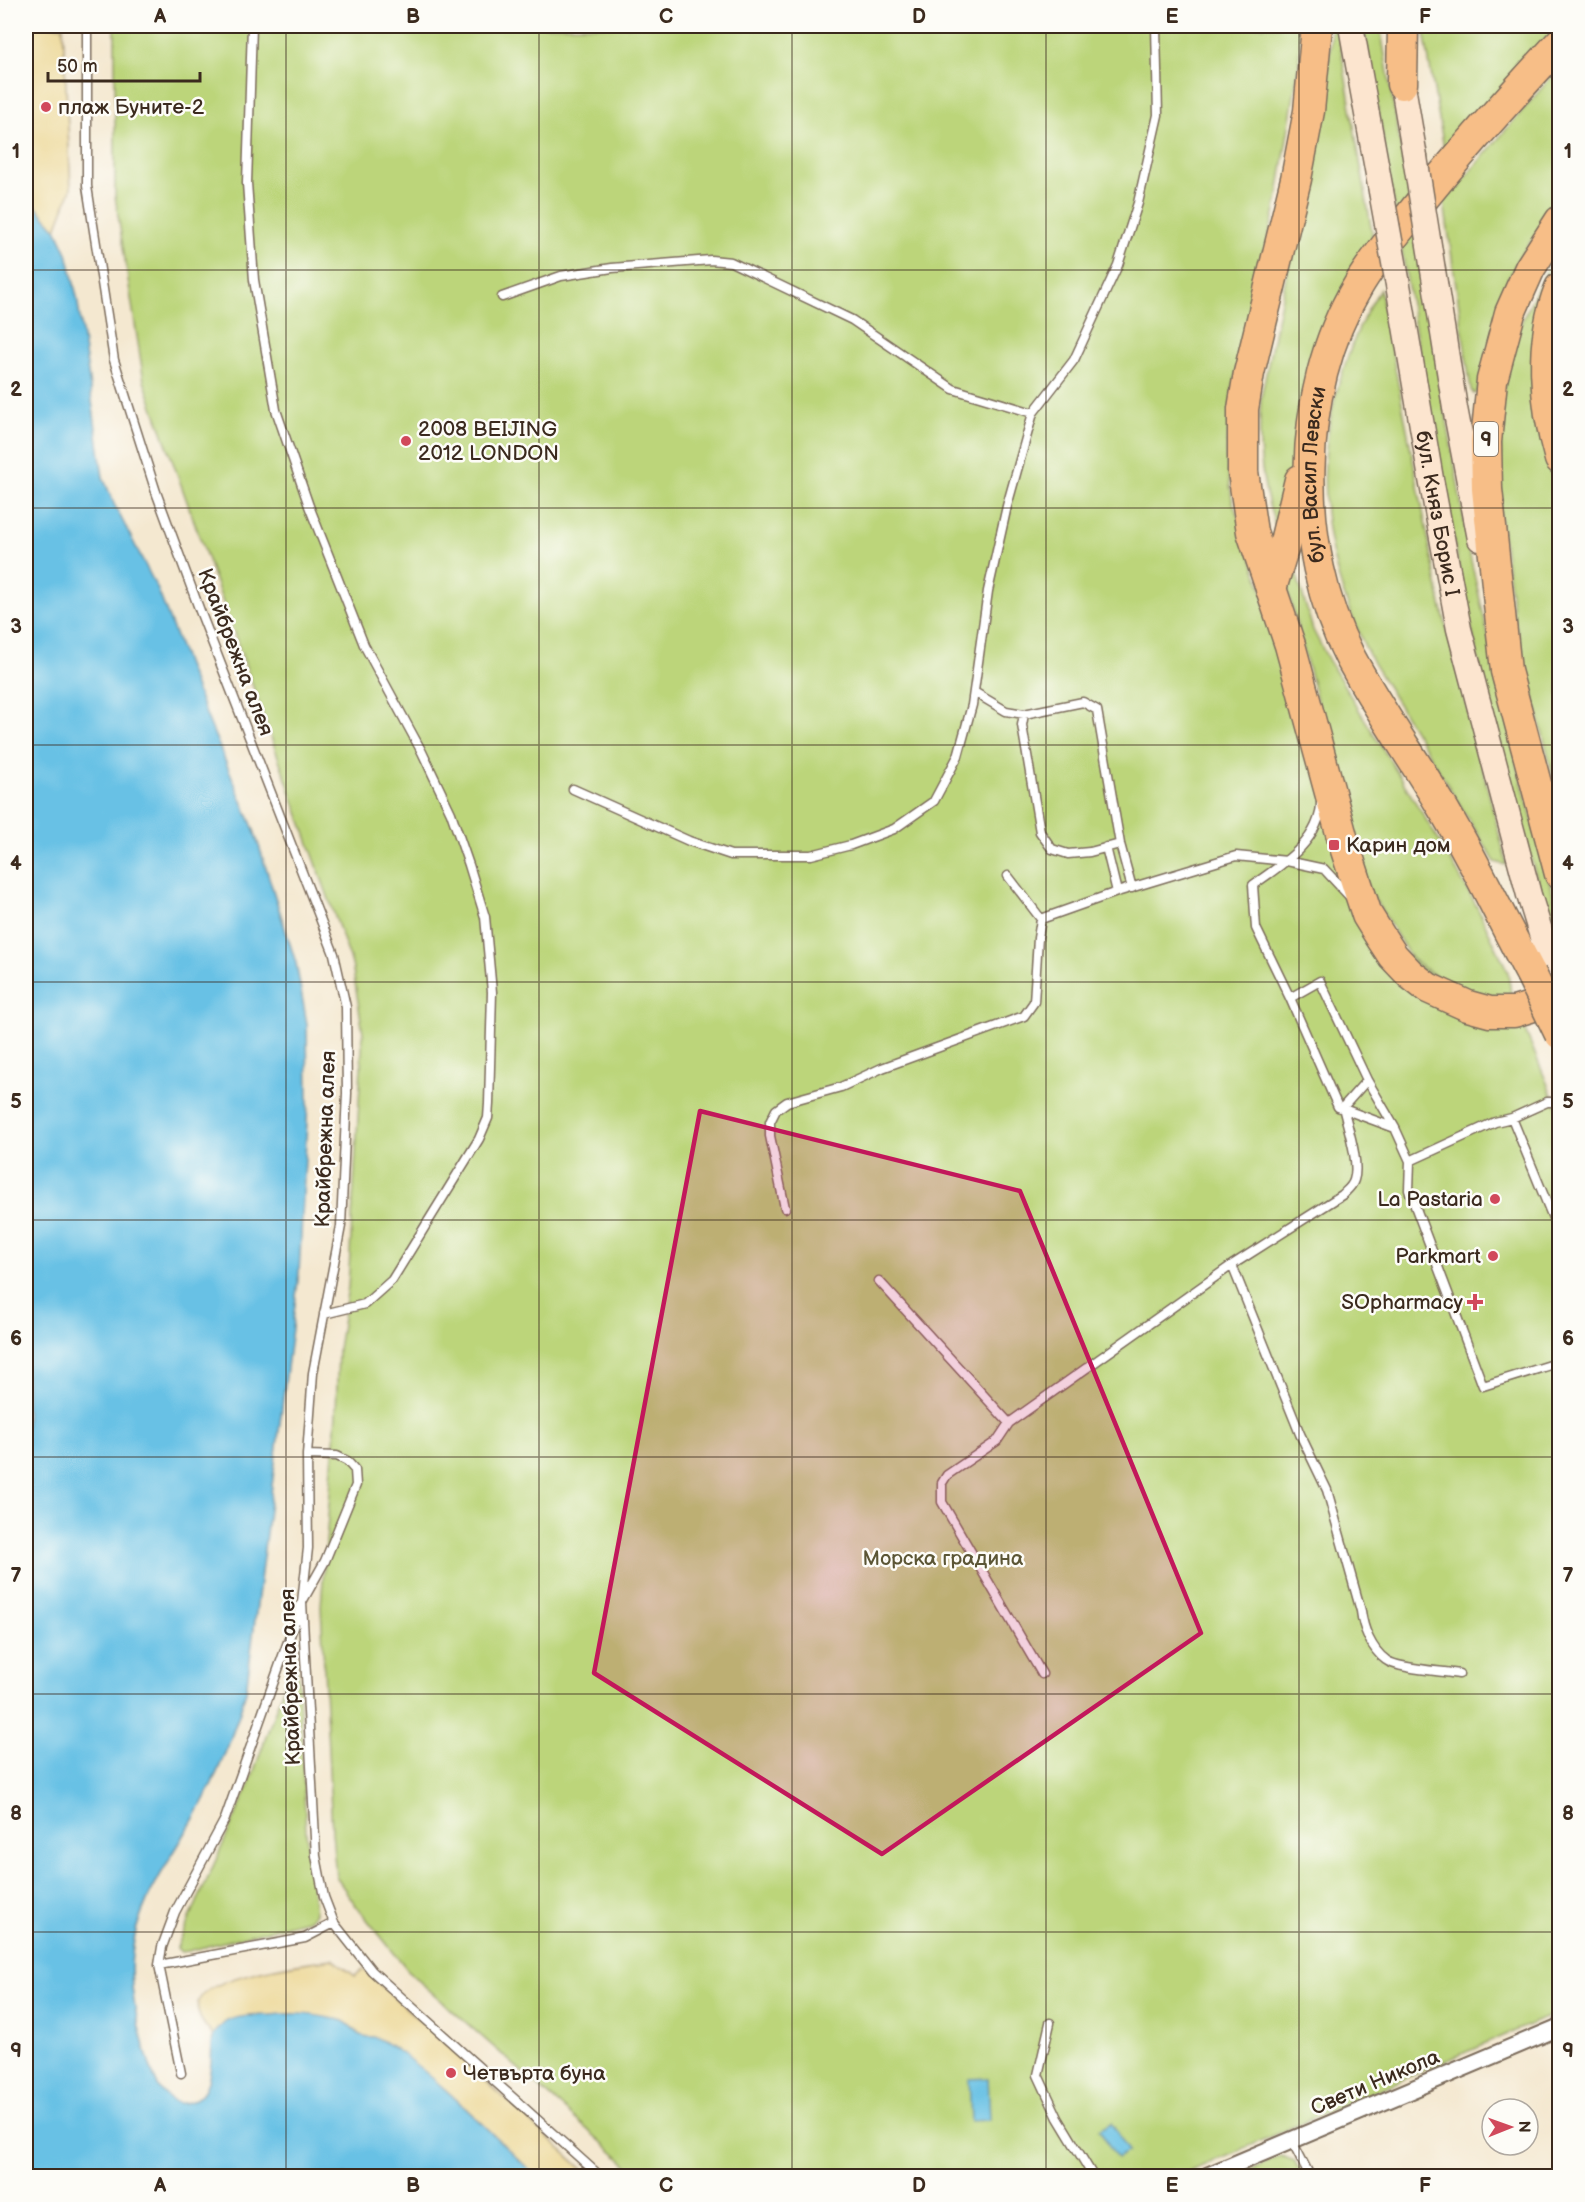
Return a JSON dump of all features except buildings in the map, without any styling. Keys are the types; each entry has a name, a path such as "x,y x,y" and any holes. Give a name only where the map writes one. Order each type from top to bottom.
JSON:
{"highway":[{"path":"1317,26 1309,111 1298,168 1249,373 1243,409 1242,453 1252,532 1290,645 1344,844 1367,915 1393,956 1410,974 1428,988 1468,1006 1490,1012 1514,1012 1560,997"},
{"path":"1402,84 1403,26"},
{"name":"бул. Васил Левски","path":"1560,43 1447,169 1371,266 1356,289 1333,337 1321,377 1312,431 1311,476 1312,519 1317,558 1332,616 1350,656 1540,970 1560,1034"},
{"name":"9","path":"1506,670 1487,489 1486,442 1489,401 1497,359 1513,305 1530,268 1560,221"},
{"path":"1560,288 1547,341 1550,418 1560,459"},
{"path":"1550,418 1560,386"},
{"path":"1271,589 1312,431"},
{"name":"бул. Княз Борис I","path":"1506,670 1560,873"}],"main road":[{"name":"бул. Княз Борис I","path":"1352,26 1459,629 1499,784 1540,970 1560,997"},
{"name":"бул. Княз Борис I","path":"1393,26 1455,408 1506,670"}],"street":[{"name":"Свети Никола","path":"1207,2176 1560,2027"}],"lane":[{"name":"Крайбрежна алея","path":"87,26 87,186 114,360 156,492 333,954 346,1007 347,1093 341,1226 312,1373 307,1455 308,1548 302,1602 316,1856 324,1897 334,1923 372,1971 600,2176"},
{"path":"252,26 247,183 254,280 276,410 309,506 364,645 422,752 451,813 470,865 484,917 492,992 488,1118 479,1139 392,1280 365,1304 324,1314"},
{"path":"573,789 689,841 731,855 811,855 851,845 894,829 934,801 958,756 974,692 988,591 1007,506 1033,413 1074,360 1118,266 1138,202 1158,115 1156,26"},
{"path":"502,297 561,276 612,268 711,260 730,262 852,320 953,389 1033,413"},
{"path":"974,692 1006,711 1024,714 1083,702 1097,710 1120,844 1132,888"},
{"path":"1024,714 1022,725 1040,832 1052,849 1068,854 1090,852 1120,844"},
{"path":"1322,762 1321,807 1312,832 1287,861 1253,885 1256,928 1338,1107 1395,1128"},
{"path":"1106,847 1117,892"},
{"path":"1041,919 1117,892 1236,856 1287,861 1324,869 1367,915"},
{"path":"785,1208 770,1136 771,1122 776,1110 787,1102 841,1087 882,1068 1024,1016 1034,1002 1041,919 1008,876"},
{"path":"1290,998 1320,981 1367,1080 1395,1128 1410,1161 1409,1190 1483,1386 1560,1362"},
{"path":"1343,1107 1367,1080"},
{"path":"1410,1161 1495,1122 1512,1118 1546,1102 1560,1102"},
{"path":"1042,1674 942,1502 940,1492 942,1483 948,1475 997,1441 1009,1423 1232,1265 1342,1195 1352,1186 1355,1166 1343,1107"},
{"path":"1512,1118 1560,1235"},
{"path":"1232,1265 1300,1434 1327,1490 1361,1611 1363,1628 1386,1660 1400,1666 1459,1674"},
{"path":"879,1281 1009,1423"},
{"path":"181,2073 159,1965 162,1947 175,1912 225,1819 302,1602 325,1561 356,1485 357,1478 352,1465 342,1458 307,1455"},
{"path":"159,1965 304,1938 334,1923"},
{"path":"1050,2023 1038,2075 1058,2118 1093,2176"},
{"path":"1292,2141 1310,2176"}],"highlighted area":[{"path":"700,1111 1020,1191 1201,1633 882,1854 594,1673"}],"green space":[{"name":"Морска градина","path":"115,26 1301,26 1299,63 1277,201 1232,390 1226,457 1232,499 1279,641 1360,923 1507,1025 1523,1025 1559,1112 1559,2012 1179,2176 640,2176 411,1974 357,1907 336,1877 321,1606 336,1415 338,1349 348,1287 363,1033 352,964 144,381 115,196"},
{"path":"1331,26 1337,26 1374,245 1302,399 1284,529 1275,524 1263,478 1260,446 1261,398 1323,99 1331,44"},
{"path":"1363,26 1380,26 1470,556 1520,776 1559,916 1559,954 1504,762 1468,614 1436,446"},
{"path":"1423,26 1559,26 1560,29 1445,154"},
{"path":"1559,68 1559,202 1518,259 1505,286 1477,392 1474,394 1471,390 1444,202"},
{"path":"1559,247 1559,259 1549,284 1547,462 1559,498 1559,800 1514,617 1500,516 1501,402 1515,336"},
{"path":"1380,290 1441,605 1507,865 1495,862 1373,663 1356,627 1333,555 1324,482 1326,445 1333,407 1344,368 1368,309"},
{"path":"1292,569 1297,576 1313,630 1329,661 1477,907 1508,972 1514,1003 1475,998 1416,966 1367,887 1283,573"},
{"path":"295,1666 298,1674 306,1832 315,1913 311,1918 303,1921 181,1952 177,1948 178,1945 248,1788 288,1674"},
{"path":"1281,2156 1295,2161 1303,2176 1237,2176"}],"sand":[{"name":"плаж Буните-2","path":"26,26 63,26 71,189 56,229 26,196"},
{"name":"Четвърта буна","path":"333,1959 355,1976 363,1969 590,2176 536,2176 439,2085 363,2037 343,2021 226,2022 213,2036 200,2017 198,2003 205,1993 218,1985 258,1972"}],"water":[{"path":"26,196 56,229 67,253 77,297 103,477 114,504 158,590 254,830 296,963 307,1024 308,1102 299,1273 246,1691 235,1728 213,1781 152,1890 139,1921 131,1968 140,2030 158,2085 166,2096 178,2103 184,2103 200,2096 205,2089 210,2072 213,2037 224,2023 246,2016 293,2014 341,2020 363,2036 384,2041 416,2064 536,2176 26,2176"},
{"path":"988,2078 990,2120 971,2121 969,2079"},
{"path":"1111,2123 1129,2151 1117,2158 1099,2130"}],"place":[{"name":"плаж Буните-2","path":"46,107"},
{"name":"2008 BEIJING 2012 LONDON","path":"406,441"},
{"name":"Карин дом","path":"1334,845"},
{"name":"La Pastaria","path":"1495,1199"},
{"name":"Parkmart","path":"1493,1256"},
{"name":"SOpharmacy","path":"1475,1302"},
{"name":"Четвърта буна","path":"451,2073"}]}
